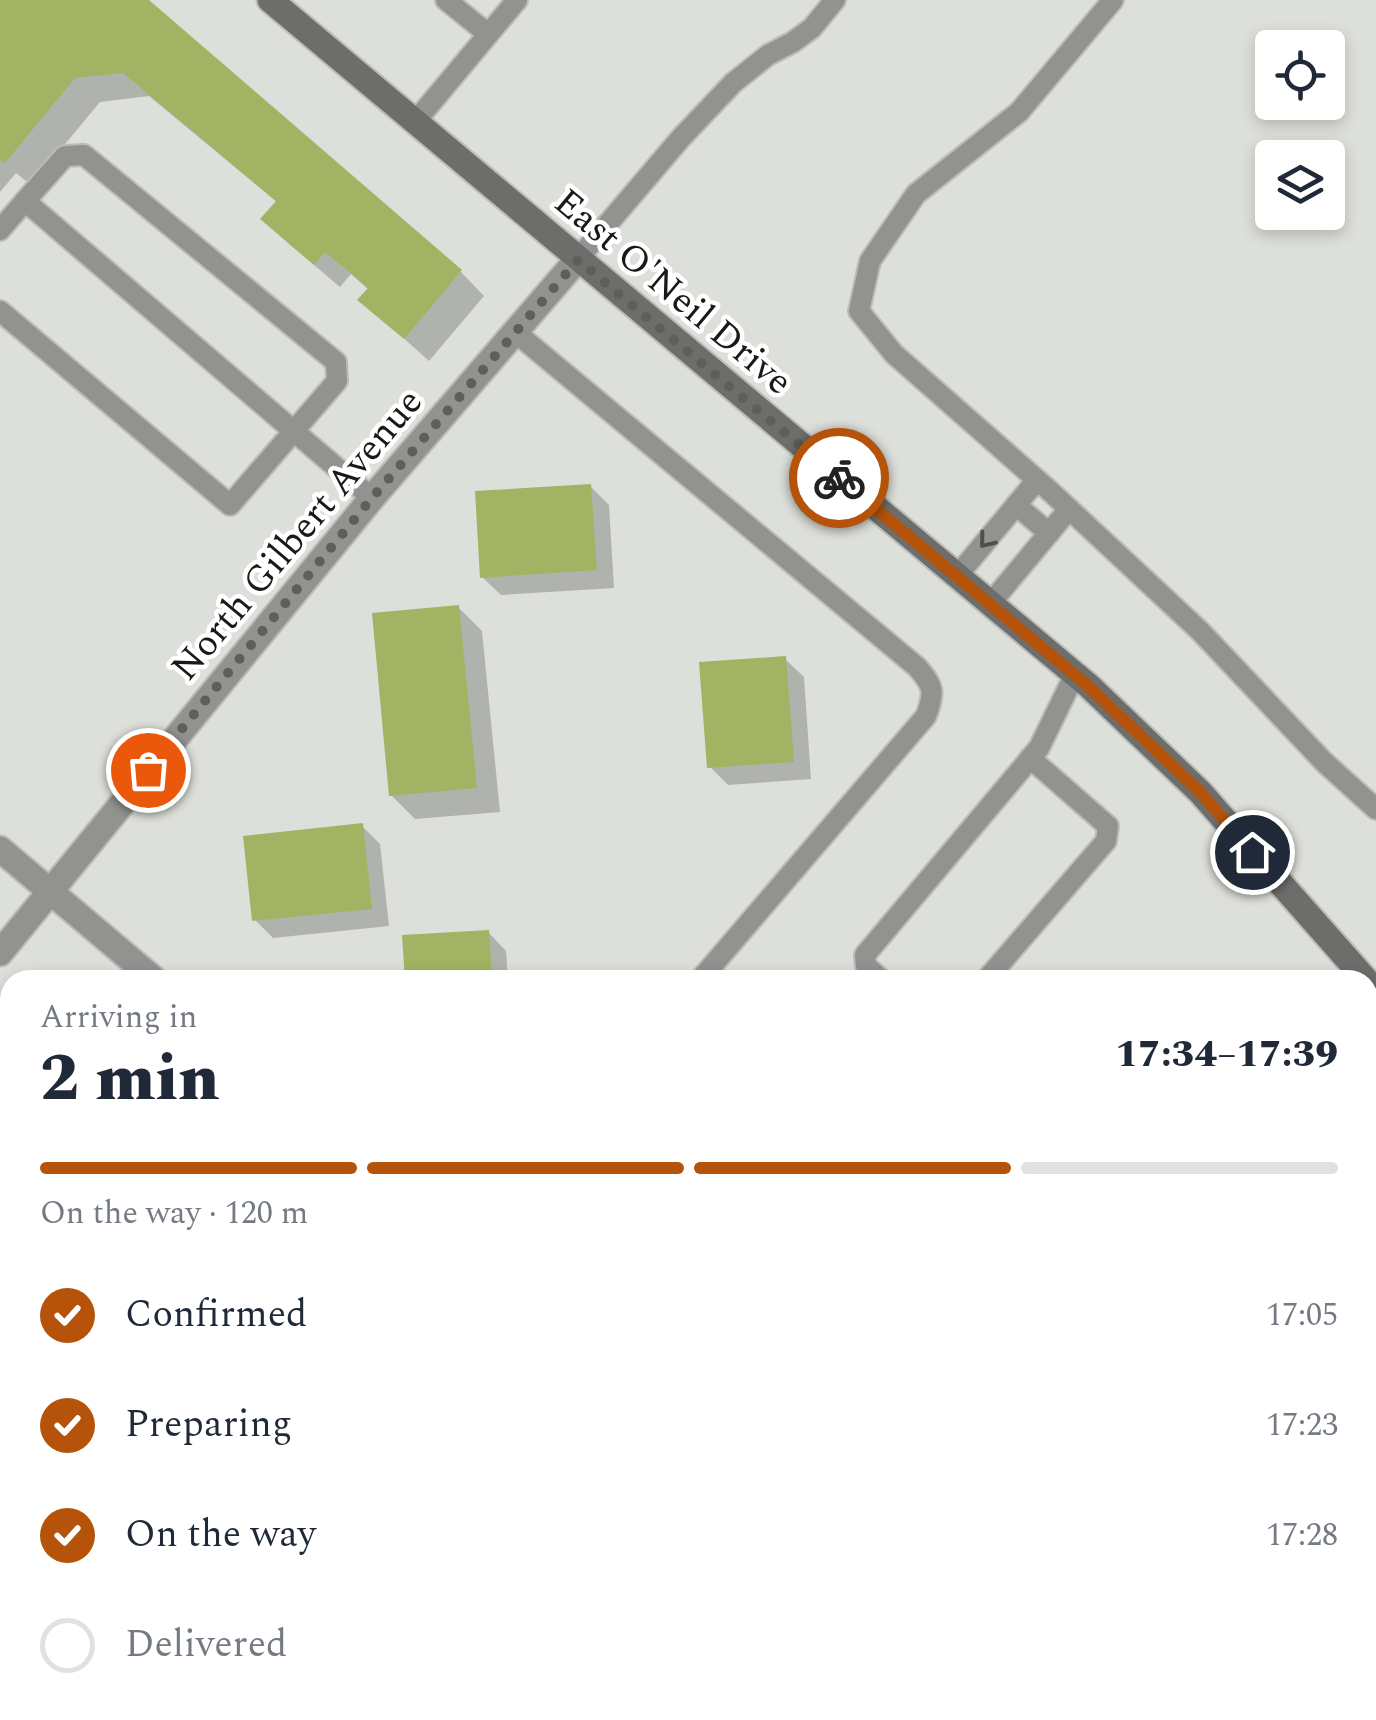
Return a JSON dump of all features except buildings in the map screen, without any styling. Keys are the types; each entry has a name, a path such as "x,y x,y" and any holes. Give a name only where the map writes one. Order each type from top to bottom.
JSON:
{"street":[{"name":"East O'Neil Drive","path":"278,3 578,260 1075,674 1200,792 1356,970"},
{"name":"North Gilbert Avenue","path":"0,953 372,498 578,260"},
{"path":"0,849 143,970"}],"lane":[{"path":"446,0 488,34"},
{"path":"415,122 517,0"},
{"path":"578,260 733,83 768,54 812,28 835,0"},
{"path":"1113,0 1019,112 916,194 870,261 859,312 894,354 1200,631 1324,762 1376,808"},
{"path":"0,230 66,156 84,155 336,362 338,381 230,504 0,311"},
{"path":"25,201 372,498"},
{"path":"515,332 917,667 930,683 932,698 926,716 709,970"},
{"path":"957,576 1037,480"},
{"path":"1016,505 1049,533"},
{"path":"990,604 1069,509"},
{"path":"871,970 865,955 1038,748 1075,674"},
{"path":"995,970 1106,840 1108,826 1030,758"}],"way so far":[{"path":"148,770 372,498 578,260 839,478"}],"route":[{"path":"839,478 1088,686 1200,792 1252,852"}]}
